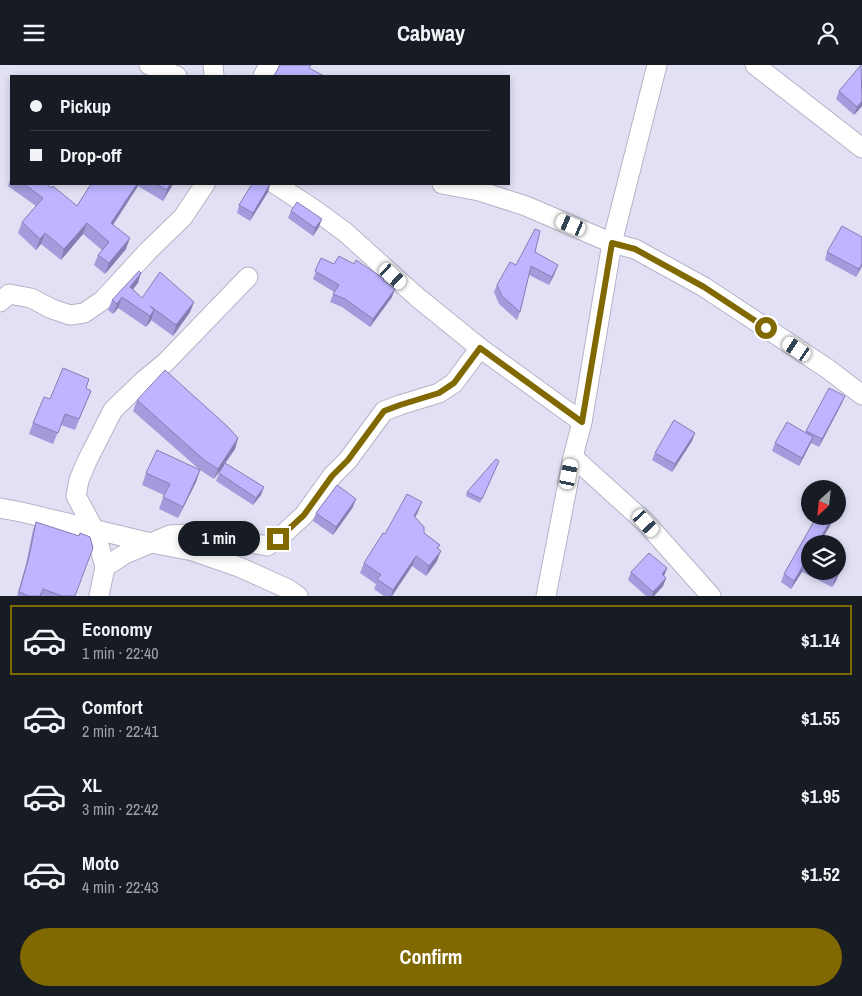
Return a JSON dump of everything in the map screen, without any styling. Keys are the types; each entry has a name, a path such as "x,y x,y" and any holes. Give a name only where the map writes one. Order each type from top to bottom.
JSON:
{"street":[{"path":"149,65 174,75"},
{"path":"546,596 572,457 582,422 612,243 657,65"},
{"path":"755,65 862,148"},
{"path":"3,293 31,298 52,309 70,315 84,313 104,300 148,251 183,217 204,185"},
{"path":"277,185 312,208 345,233 417,297 480,348 582,422"},
{"path":"447,185 479,191 526,206 612,243 635,249 704,287 828,369 862,395"},
{"path":"98,596 105,567 95,531 76,496 79,479 87,461 113,410 165,363 248,277"},
{"path":"105,567 124,554 170,535 189,534 267,546 278,539 304,515 332,476 348,460 384,411 439,393 454,383 480,348"},
{"path":"572,457 646,523 712,596"},
{"path":"0,509 21,512 95,531 193,551 239,567 288,589 298,596"}],"building":[{"path":"280,65 311,65 309,68 322,75 274,75"},
{"path":"861,65 862,101 857,107 839,91"},
{"path":"25,185 48,185 52,188 53,186 77,206 90,185 136,185 111,223 130,238 109,263 98,255 109,242 87,223 64,249 45,233 40,239 22,222 43,198"},
{"path":"158,185 170,185 167,190"},
{"path":"251,185 269,185 253,213 239,205"},
{"path":"297,202 322,219 315,228 291,211"},
{"path":"842,226 862,237 862,264 859,269 827,252"},
{"path":"535,229 540,231 535,252 558,265 552,277 531,266 520,312 502,296 497,285 510,262 516,265"},
{"path":"339,256 354,264 356,260 395,289 373,319 345,299 333,294 339,285 315,271 321,258 334,264"},
{"path":"139,271 141,273 130,287 142,298 160,272 194,302 176,325 150,306 154,310 150,316 122,297 117,304 112,300"},
{"path":"63,368 89,379 86,388 91,391 79,419 65,414 58,433 33,423 44,397 50,399"},
{"path":"165,370 238,438 218,469 204,460 137,400"},
{"path":"829,388 845,396 822,439 806,431"},
{"path":"674,420 695,433 675,464 655,453"},
{"path":"787,422 813,437 802,458 775,443"},
{"path":"157,450 200,470 183,507 163,497 170,484 146,473"},
{"path":"496,459 499,461 482,499 467,492"},
{"path":"225,463 264,487 256,498 219,473"},
{"path":"337,485 356,499 336,527 316,513"},
{"path":"407,494 422,502 414,516 424,527 424,533 440,545 437,548 441,551 429,566 416,556 393,590 377,579 381,575 364,563 383,533 385,534"},
{"path":"36,522 79,536 80,533 90,537 93,548 75,596 62,596 43,589 40,596 29,596 19,592"},
{"path":"812,525 828,525 822,535 806,535"},
{"path":"801,544 801,569 794,581 784,574"},
{"path":"649,553 667,568 662,574 666,578 653,592 631,572"}],"route":[{"path":"278,539 304,515 332,476 348,460 384,411 439,393 454,383 480,348 582,422 612,243 635,249 704,287 766,328"}]}
